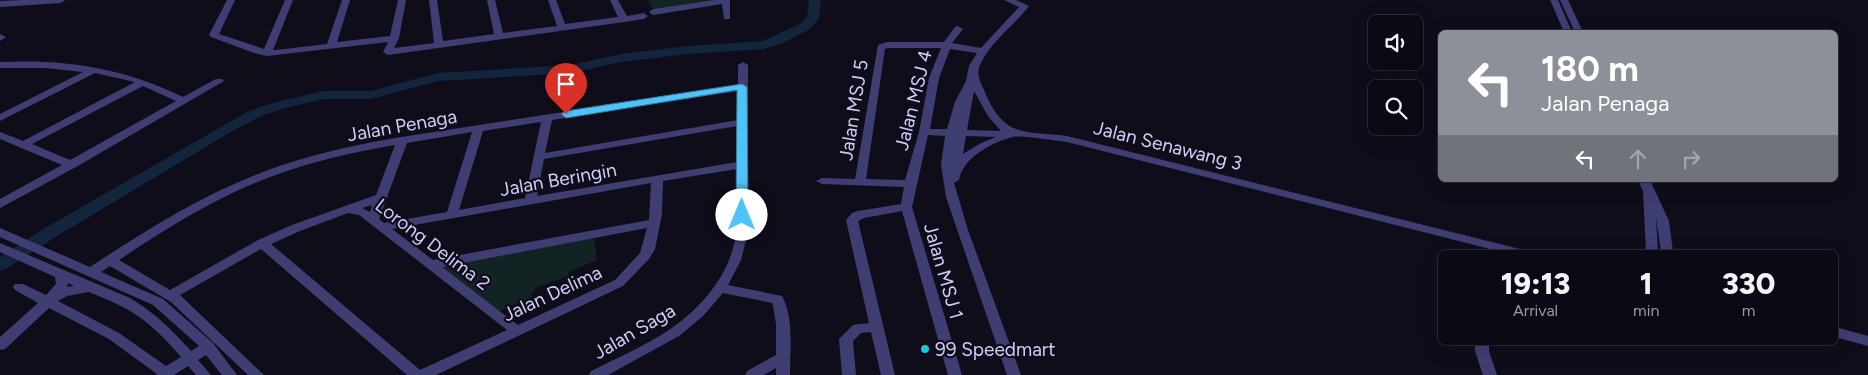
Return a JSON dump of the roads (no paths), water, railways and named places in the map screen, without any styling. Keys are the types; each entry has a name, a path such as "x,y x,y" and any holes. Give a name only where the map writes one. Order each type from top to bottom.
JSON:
{"street":[{"path":"0,4 61,0"},
{"path":"231,0 214,35 257,52 267,53 394,38"},
{"path":"267,53 290,0"},
{"path":"331,46 346,0"},
{"path":"402,0 394,38 388,52 624,19 726,1 727,18"},
{"path":"433,0 439,44"},
{"path":"491,0 499,36"},
{"path":"552,0 562,28"},
{"path":"614,0 624,19"},
{"path":"1008,0 1025,6 983,51 974,66 947,173 967,244 1014,375"},
{"path":"1554,0 1567,30"},
{"path":"1564,0 1578,30"},
{"name":"Jalan MSJ 4","path":"906,207 909,184 924,132 932,81 945,45 958,29"},
{"name":"Jalan MSJ 5","path":"860,182 881,47 887,45 945,45"},
{"path":"945,45 983,51"},
{"path":"0,65 23,63 124,76 143,82 184,101"},
{"name":"Jalan Saga","path":"596,375 674,333 698,313 720,288 735,260 742,232 743,65"},
{"path":"974,66 974,76 980,95 1001,127 1016,134"},
{"path":"0,118 92,71"},
{"path":"0,204 219,81"},
{"path":"23,145 143,82"},
{"name":"Jalan Penaga","path":"92,272 198,207 252,180 294,165 402,141 742,87"},
{"path":"530,202 547,118"},
{"path":"539,157 742,122"},
{"path":"452,215 479,128"},
{"name":"Jalan Senawang 3","path":"924,132 1016,134 1067,138 1361,214 1483,249"},
{"path":"951,188 957,133"},
{"path":"954,173 962,160 972,153 996,140 1016,134"},
{"path":"1,136 72,165"},
{"path":"377,224 380,198 402,141"},
{"name":"Jalan Beringin","path":"377,224 452,215 742,165"},
{"name":"Jalan Delima","path":"423,375 619,283 645,256 649,249 653,238 656,214 657,179"},
{"path":"822,180 909,184"},
{"path":"1646,184 1663,221 1668,250"},
{"path":"1646,184 1652,250"},
{"path":"170,295 262,244 296,228 380,198"},
{"path":"888,375 852,220 862,214 906,207"},
{"name":"Jalan MSJ 1","path":"906,207 955,375"},
{"name":"Lorong Delima 2","path":"349,210 362,212 516,330"},
{"path":"431,266 654,223"},
{"path":"0,232 158,302 208,347 230,375"},
{"path":"262,244 416,375"},
{"path":"2,248 125,301 145,313 162,327 204,375"},
{"path":"109,260 176,299 257,375"},
{"path":"49,302 60,289 62,284 61,275"},
{"path":"20,286 114,336 165,374 208,347"},
{"path":"0,344 49,302 64,292 89,287"},
{"path":"720,288 777,299 780,304 783,375"},
{"path":"849,375 846,339 858,328 878,327"},
{"path":"1838,333 1868,341"},
{"path":"1482,345 1482,351 1490,375"},
{"path":"752,375 783,358"}],"waterway":[{"path":"0,265 51,232 224,130 254,114 281,105 324,95 371,95 438,77 571,69 621,58 688,50 764,45 777,41 806,26 813,18 815,0"}],"place":[{"name":"99 Speedmart","path":"925,349"}]}
